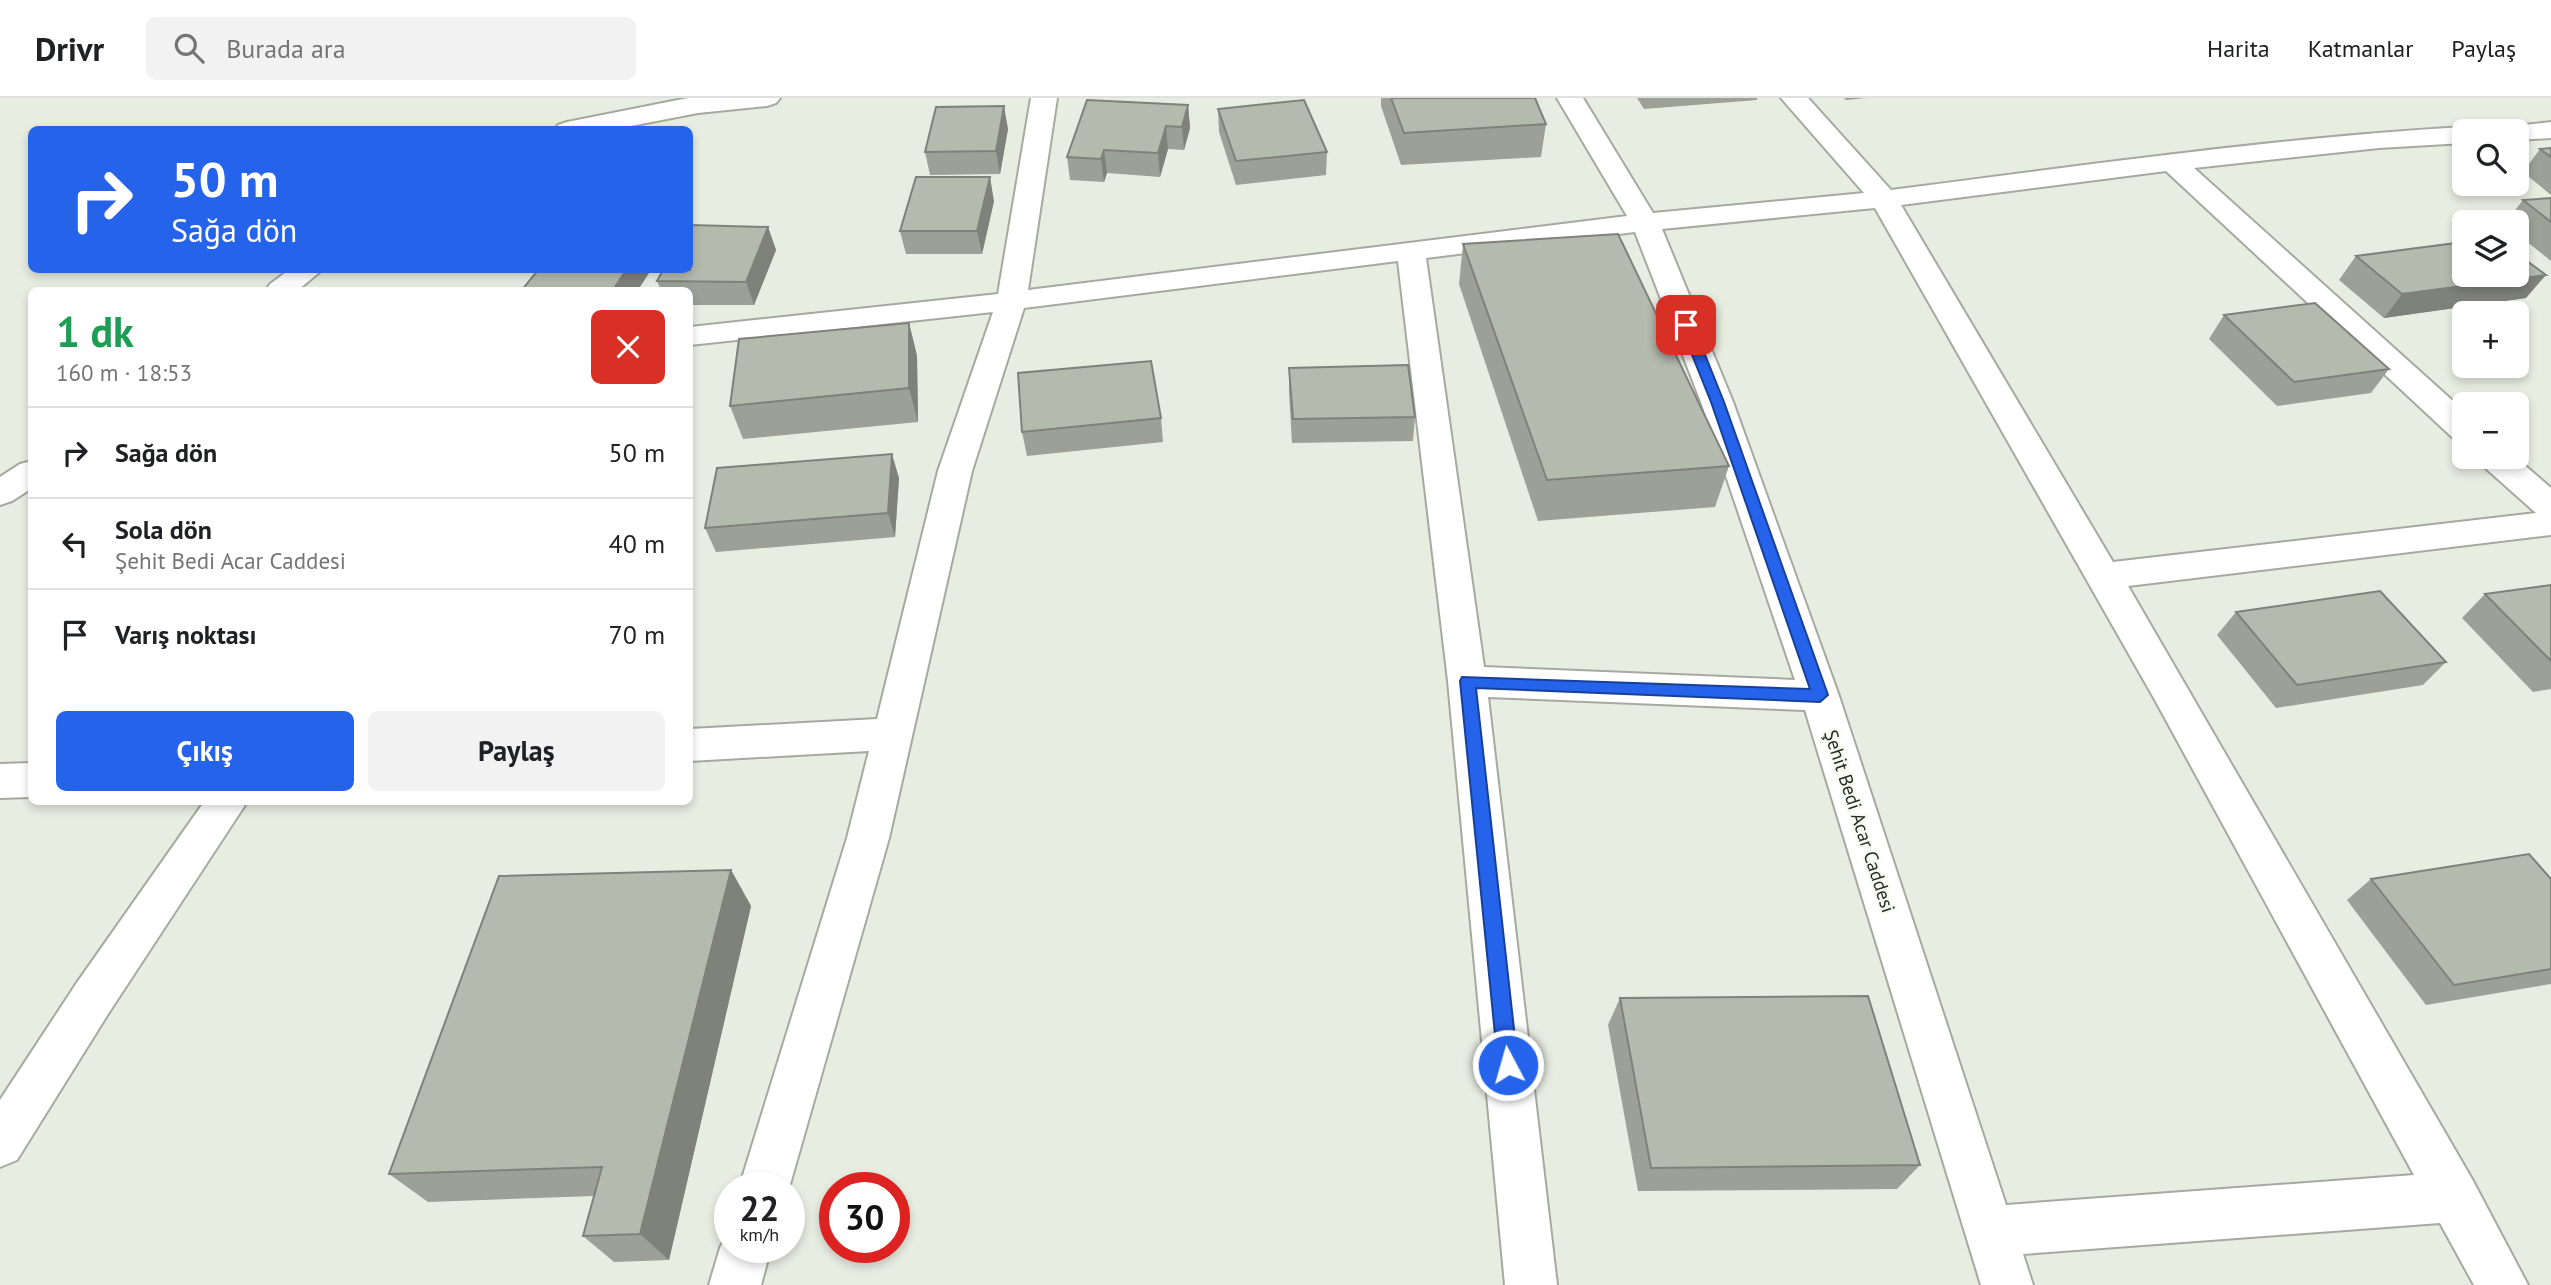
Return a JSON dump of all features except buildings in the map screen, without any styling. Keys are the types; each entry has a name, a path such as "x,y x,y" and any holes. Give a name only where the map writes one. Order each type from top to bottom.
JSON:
{"street":[{"path":"586,126 700,102 767,98"},
{"path":"769,1172 868,838 955,471 1012,300 1044,98"},
{"name":"Şehit Bedi Acar Caddesi","path":"1570,98 1645,222 1717,402 1820,695 2007,1285"},
{"path":"1794,98 1884,199 2102,576 2502,1285"},
{"path":"2529,131 2551,130"},
{"path":"693,336 1012,300 1645,222 1884,199 2172,162 2379,140 2452,136"},
{"path":"2172,162 2452,418"},
{"path":"1411,250 1468,681 1531,1285"},
{"path":"284,287 303,273"},
{"path":"2508,469 2551,507"},
{"path":"0,493 28,475"},
{"path":"2102,576 2551,523"},
{"path":"1468,681 1820,695"},
{"path":"693,745 894,734"},
{"path":"0,781 28,780"},
{"path":"0,1143 92,999 226,805"},
{"path":"1991,1231 2454,1197"},
{"path":"735,1285 742,1263"}],"route":[{"path":"1508,1065 1468,681 1820,695 1717,402 1686,325"}]}
